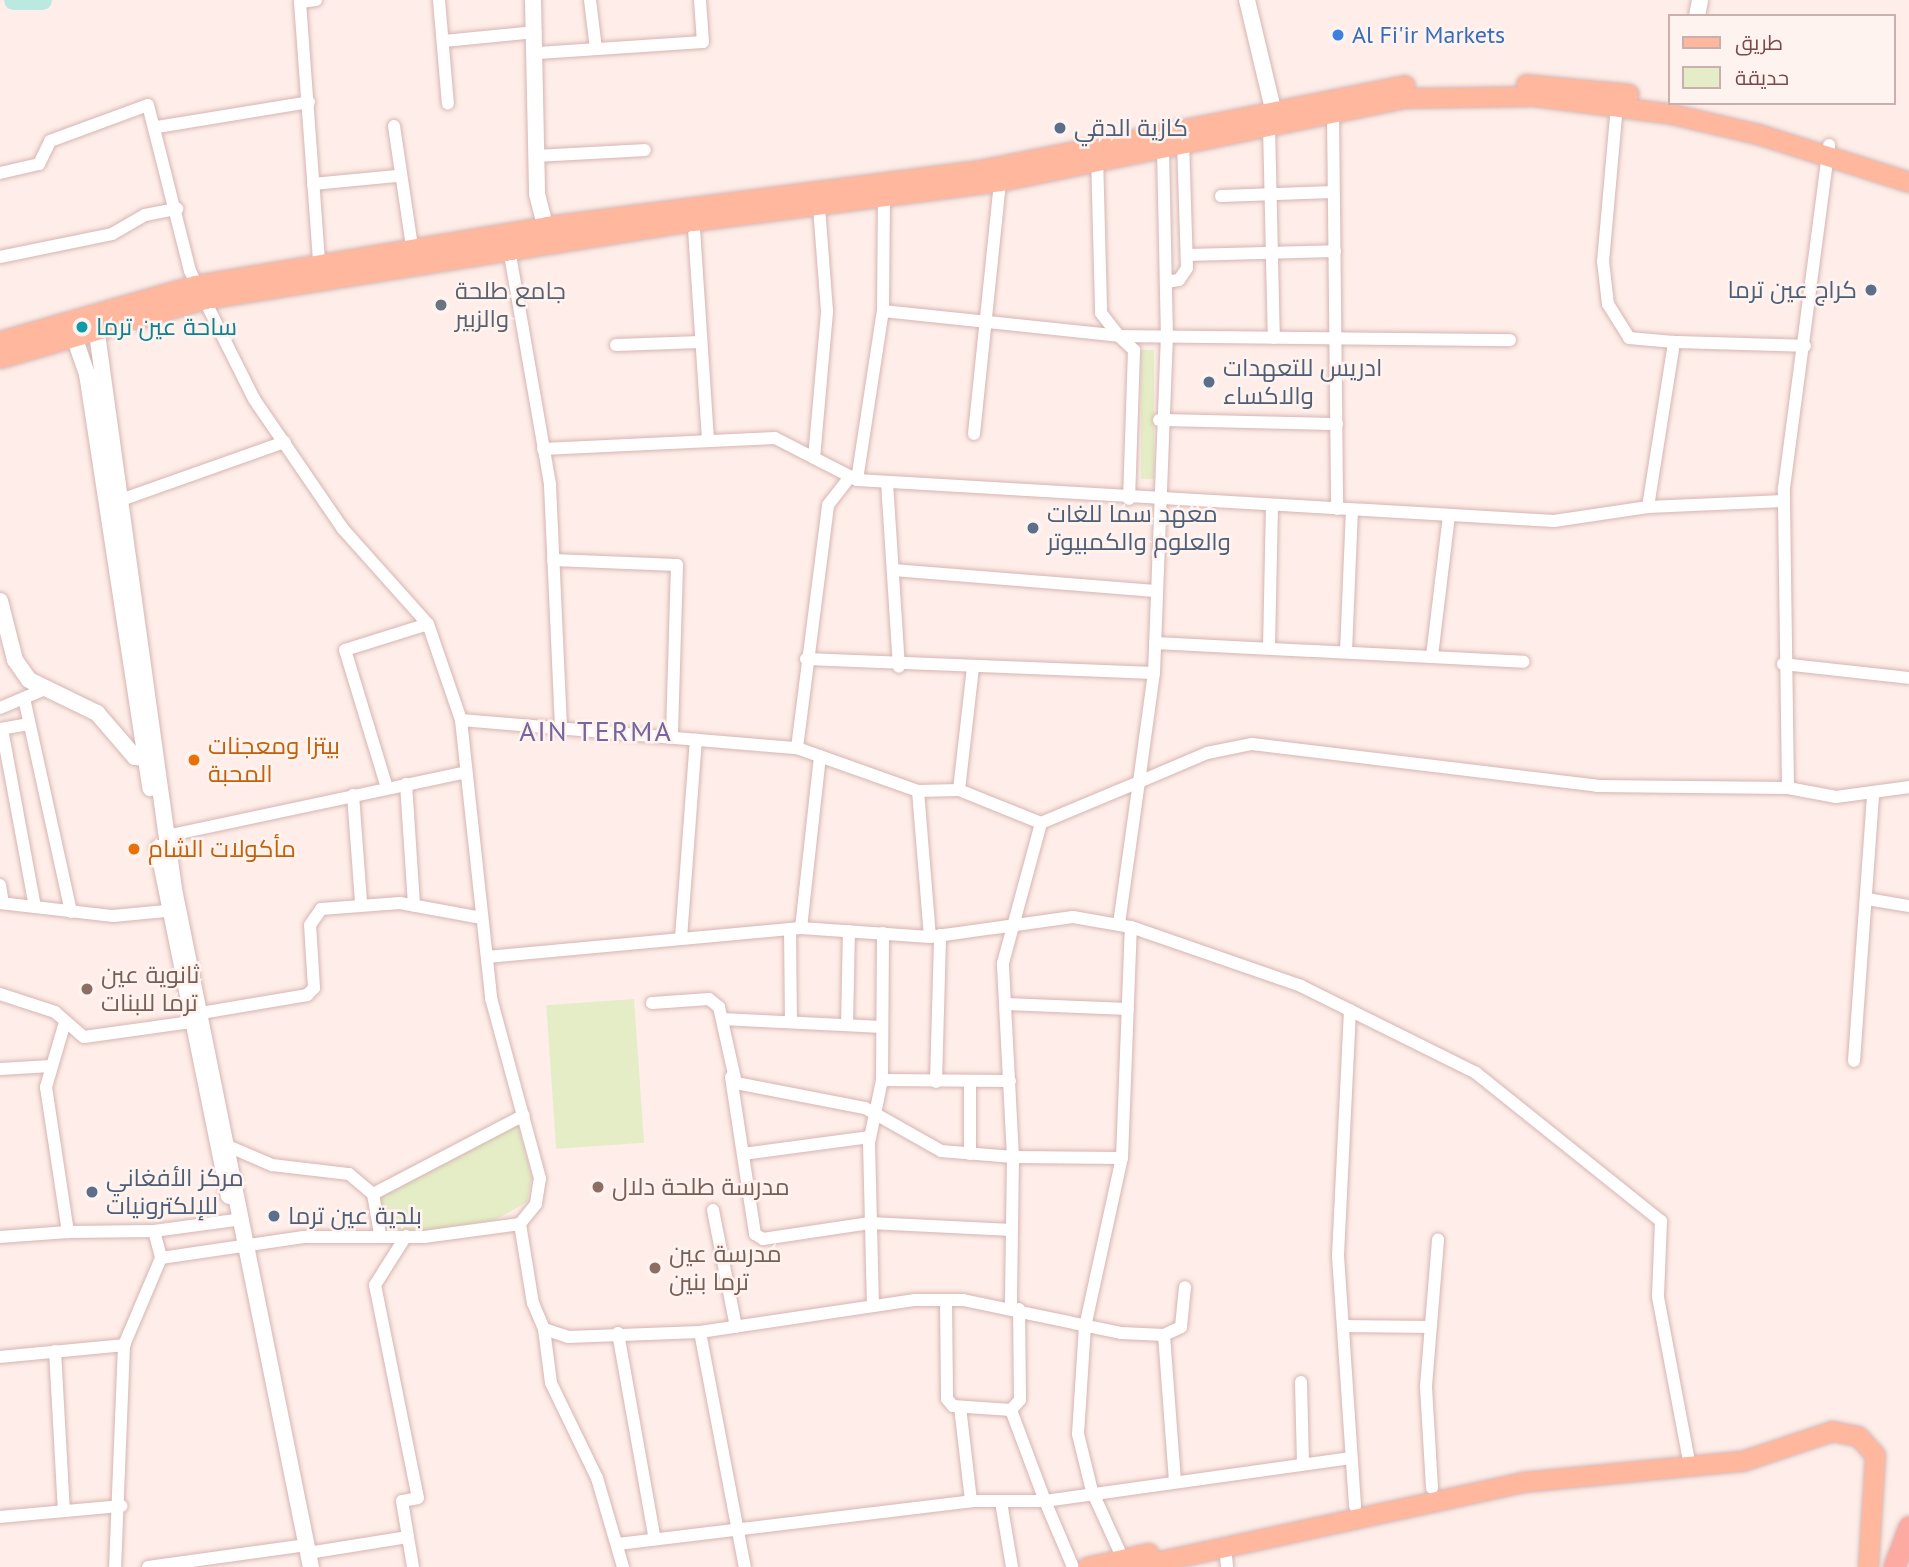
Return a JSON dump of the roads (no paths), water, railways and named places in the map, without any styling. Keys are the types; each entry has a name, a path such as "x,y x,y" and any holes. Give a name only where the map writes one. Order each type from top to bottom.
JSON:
{"highway":[{"path":"1894,1567 1909,1527"}],"main road":[{"path":"693,214 819,206 884,190 1000,180 1396,86 1569,86 1668,104"},
{"path":"1164,140 1183,144 1271,117 1332,112 1426,96 1534,96 1617,105 1675,105 1909,173"},
{"path":"1829,151 1909,183"},
{"path":"0,341 71,326 319,262 412,246 548,234 884,190 1097,155"},
{"path":"200,292 509,249 548,234"},
{"path":"0,358 71,326"},
{"path":"1128,1563 1432,1488 1529,1471 1759,1457 1816,1433 1858,1436 1872,1449 1877,1468 1868,1567"},
{"path":"1087,1567 1225,1547 1543,1478 1690,1461"}],"street":[{"path":"316,0 300,2 319,262"},
{"path":"439,0 447,104"},
{"path":"533,0 538,53 538,201 548,234"},
{"path":"590,0 596,50"},
{"path":"538,53 703,42 700,0"},
{"path":"1247,0 1271,117 1274,338"},
{"path":"444,41 536,32"},
{"path":"157,127 309,102"},
{"path":"1617,105 1603,261 1608,304 1629,338 1805,346"},
{"path":"0,173 39,164 50,141 148,106 157,127 200,292 254,399 343,529 428,624 461,720 491,998 540,1178 536,1204 520,1224 406,1236 380,1233 161,1258"},
{"path":"1332,112 1337,509"},
{"path":"394,126 397,176 412,246"},
{"path":"1128,1563 1092,1491 1078,1434 1085,1326 1122,1158 1128,1009 1125,926 1139,782 1154,673 1159,420 1167,339 1164,140"},
{"path":"1166,282 1182,277 1187,255 1183,144"},
{"path":"537,156 645,150"},
{"path":"1788,788 1783,664 1784,500 1829,151"},
{"path":"1097,155 1101,313 1134,350 1129,499"},
{"path":"313,184 397,176"},
{"path":"974,434 1000,180"},
{"path":"797,748 806,659 828,505 854,478 883,311 884,190"},
{"path":"1221,196 1334,192"},
{"path":"814,458 827,311 819,206"},
{"path":"0,257 112,234 145,215 177,209"},
{"path":"693,214 708,441"},
{"path":"509,249 543,449 553,561 561,728"},
{"path":"1187,255 1335,251"},
{"path":"883,311 1167,339 1510,340"},
{"path":"93,319 118,500 142,719"},
{"path":"71,326 87,374 142,719 166,836 196,1018 235,1220 246,1248"},
{"path":"616,345 701,342"},
{"path":"1648,507 1674,342"},
{"path":"1159,420 1337,424"},
{"path":"543,449 775,438 854,478 887,482 1129,499 1554,521 1648,507 1784,500"},
{"path":"118,500 285,442"},
{"path":"887,482 899,667"},
{"path":"1269,648 1272,506"},
{"path":"1346,652 1352,510"},
{"path":"1432,656 1449,515"},
{"path":"553,561 677,565 672,738"},
{"path":"893,570 1155,591"},
{"path":"0,601 20,671 45,689 97,713 150,758 166,911 230,1147 246,1248 308,1555"},
{"path":"387,788 345,650 428,624"},
{"path":"1155,643 1524,662"},
{"path":"806,659 899,667 1154,673"},
{"path":"1783,664 1909,678"},
{"path":"958,790 973,668"},
{"path":"0,708 45,689"},
{"path":"24,698 71,912"},
{"path":"461,720 797,748 918,790 958,790 1041,823 1207,753 1252,744 1597,786 1788,788 1836,797 1873,795 1909,787"},
{"path":"29,724 2,729 35,907"},
{"path":"681,938 696,740"},
{"path":"792,1022 795,928 820,756"},
{"path":"166,836 466,772"},
{"path":"406,784 414,906"},
{"path":"918,790 935,936 936,1082"},
{"path":"353,795 361,901"},
{"path":"1854,1061 1873,795"},
{"path":"1011,1410 1020,1400 1012,1230 1013,1157 1003,963 1041,823"},
{"path":"0,885 2,903 71,912 166,911"},
{"path":"1867,899 1909,906"},
{"path":"0,994 55,1012 71,1031 99,1038 307,995 314,988 313,916 361,901 414,906 482,918"},
{"path":"487,957 629,949 681,938 795,928 935,936 1073,917 1125,926 1301,986 1476,1073 1661,1221 1658,1297 1690,1461"},
{"path":"846,1025 849,931"},
{"path":"873,1306 870,1137 878,1113 882,1080 883,933"},
{"path":"652,1003 709,999 722,1019 755,1234 763,1239 870,1223 1012,1230"},
{"path":"1006,1004 1128,1009"},
{"path":"1350,1010 1338,1165 1351,1458 1356,1506"},
{"path":"722,1019 882,1027"},
{"path":"65,1022 46,1087 68,1232"},
{"path":"0,1069 51,1066"},
{"path":"731,1077 878,1113 940,1151 1013,1157 1122,1158"},
{"path":"882,1080 1010,1081"},
{"path":"970,1082 970,1154"},
{"path":"373,1194 524,1115"},
{"path":"743,1154 870,1137"},
{"path":"230,1147 280,1167 337,1168 373,1194 380,1233"},
{"path":"713,1210 736,1327"},
{"path":"0,1237 68,1232 154,1231 235,1220"},
{"path":"520,1224 533,1303 544,1329 551,1383 597,1478 623,1567"},
{"path":"115,1567 122,1506 124,1345 161,1258 154,1231"},
{"path":"406,1236 375,1285 418,1498 402,1501 413,1567"},
{"path":"1432,1488 1428,1327 1438,1239"},
{"path":"544,1329 568,1337 618,1333 700,1332 873,1306 946,1300 1015,1307 1085,1326 1164,1335 1181,1327 1185,1287"},
{"path":"946,1300 947,1399 960,1407 1011,1410"},
{"path":"1345,1326 1428,1327"},
{"path":"700,1332 745,1567"},
{"path":"618,1333 654,1536"},
{"path":"1164,1335 1175,1482"},
{"path":"0,1357 124,1345"},
{"path":"55,1351 64,1511"},
{"path":"1301,1382 1303,1463"},
{"path":"960,1407 971,1502"},
{"path":"1011,1410 1073,1567"},
{"path":"618,1544 654,1536 971,1502 1045,1501 1092,1491 1351,1458"},
{"path":"1001,1502 1012,1567"},
{"path":"0,1517 122,1506"},
{"path":"148,1567 308,1555 408,1537"},
{"path":"1225,1547 1227,1567"}],"waterway":[{"path":"13,0 42,0"}],"place":[{"name":"Al Fi'ir Markets","path":"1338,35"},
{"name":"كازية الدقي","path":"1060,128"},
{"name":"كراج عين ترما","path":"1871,290"},
{"name":"جامع طلحة والزبير","path":"441,305"},
{"name":"ساحة عين ترما","path":"82,327"},
{"name":"ادريس للتعهدات والاكساء","path":"1209,382"},
{"name":"معهد سما للغات والعلوم والكمبيوتر","path":"1033,528"},
{"name":"بيتزا ومعجنات المحبة","path":"194,760"},
{"name":"مأكولات الشام","path":"134,849"},
{"name":"ثانوية عين ترما للبنات","path":"87,989"},
{"name":"مدرسة طلحة دلال","path":"598,1187"},
{"name":"مركز الأفغاني للإلكترونيات","path":"92,1192"},
{"name":"بلدية عين ترما","path":"274,1216"},
{"name":"مدرسة عين ترما بنين","path":"655,1268"}],"district":[{"name":"AIN TERMA","path":"596,731"}]}
